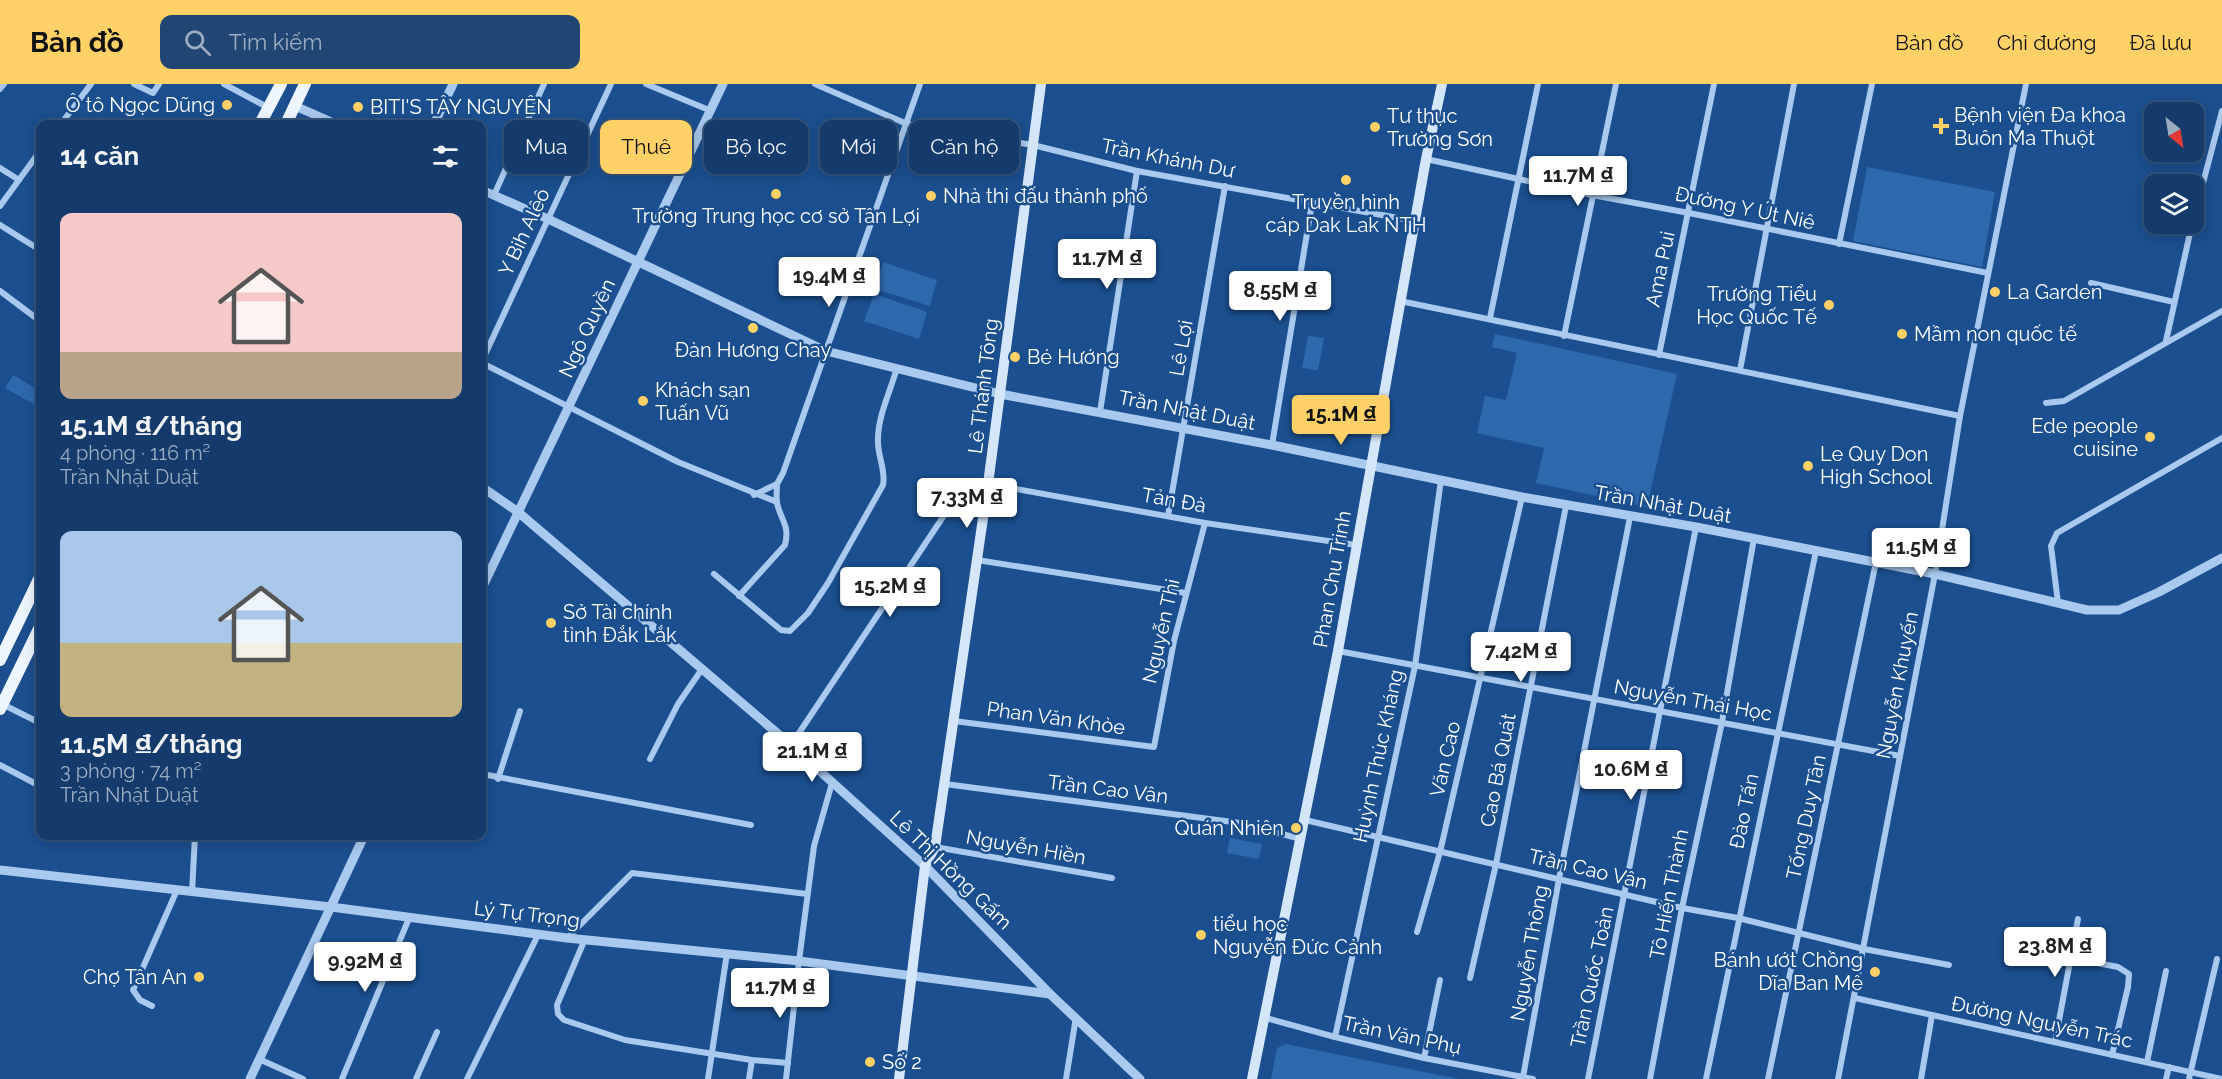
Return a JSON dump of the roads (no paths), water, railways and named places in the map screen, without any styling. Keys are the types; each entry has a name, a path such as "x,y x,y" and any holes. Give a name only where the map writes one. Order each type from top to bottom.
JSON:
{"main road":[{"path":"262,120 280,84"},
{"path":"288,120 305,84"},
{"name":"Lê Thánh Tông","path":"899,1079 925,866 935,848 945,784 988,484 1041,84"},
{"name":"Phan Chu Trinh","path":"1252,1079 1338,651 1400,300 1442,84"},
{"path":"0,660 36,585"},
{"path":"1,707 36,635"}],"street":[{"path":"0,89 4,84"},
{"path":"64,120 91,84"},
{"path":"134,84 153,93 159,84"},
{"path":"224,84 269,108"},
{"path":"436,120 453,84"},
{"path":"494,195 544,84"},
{"name":"Y Bih Alêô","path":"486,353 611,84"},
{"path":"646,84 710,110"},
{"name":"Ngô Quyền","path":"486,580 723,84"},
{"name":"Trần Khánh Dư","path":"815,84 907,124 1032,145 1137,171 1415,221"},
{"path":"740,596 785,545 788,535 777,502 777,484 920,84"},
{"path":"1490,318 1538,84"},
{"path":"1564,336 1616,84"},
{"name":"Ama Pui","path":"1659,355 1714,84"},
{"path":"1740,370 1794,84"},
{"path":"1839,244 1872,84"},
{"name":"Nguyễn Khuyến","path":"1838,1079 1935,574 1960,416 2026,84"},
{"path":"295,106 327,120"},
{"path":"2204,180 2222,111"},
{"path":"0,206 36,157"},
{"name":"Đường Y Út Niê","path":"1426,159 1517,180 1988,273"},
{"path":"0,168 19,180"},
{"path":"1100,412 1137,171"},
{"name":"Lê Lợi","path":"1168,516 1225,186"},
{"name":"Trần Nhật Duật","path":"486,192 826,351 1000,394 1272,445 1566,506 1696,527 1876,562 2087,610 2119,610 2159,592 2222,558"},
{"path":"1272,445 1312,202"},
{"path":"0,225 36,248"},
{"path":"2166,341 2190,234"},
{"path":"2091,283 2174,302"},
{"path":"0,291 36,318"},
{"path":"1400,300 1564,336 1960,416"},
{"path":"2046,403 2064,400 2222,311"},
{"path":"486,364 678,462 754,495 777,502"},
{"path":"714,574 786,632 793,629 819,598 883,485 884,474 878,443 879,426 897,369"},
{"path":"2058,603 2051,546 2057,533 2222,438"},
{"name":"Huỳnh Thúc Kháng","path":"1335,1037 1415,666 1441,480"},
{"path":"754,495 777,484"},
{"path":"791,745 955,499 972,484 988,484"},
{"name":"Tản Đà","path":"988,484 1205,523 1356,545"},
{"name":"Lê Thị Hồng Gấm","path":"486,490 518,512 791,745 925,866 1050,994 1140,1079"},
{"name":"Văn Cao","path":"1417,932 1440,852 1522,497"},
{"name":"Cao Bá Quát","path":"1470,978 1532,687 1566,506"},
{"name":"Nguyễn Thông","path":"1523,1077 1630,517"},
{"name":"Nguyễn Thi","path":"1154,747 1174,640 1205,523"},
{"name":"Trần Quốc Toản","path":"1588,1079 1696,527"},
{"name":"Tô Hiến Thành","path":"1650,1079 1682,908 1722,722 1754,538"},
{"name":"Đào Tấn","path":"1706,1079 1816,551"},
{"path":"977,560 1186,593"},
{"name":"Tống Duy Tân","path":"1768,1079 1876,562"},
{"name":"Nguyễn Thái Học","path":"1338,651 1900,756"},
{"path":"650,759 678,704 702,669"},
{"path":"1,707 36,721"},
{"path":"498,779 520,711"},
{"name":"Phan Văn Khòe","path":"954,721 1154,747"},
{"path":"0,765 36,784"},
{"path":"486,775 750,825"},
{"path":"786,1079 814,846 832,783"},
{"name":"Trần Cao Vân","path":"945,784 1240,823 1300,839"},
{"name":"Trần Cao Vân","path":"1305,820 1682,908 1798,931 1864,949 1949,965"},
{"path":"192,892 195,840"},
{"path":"250,1079 362,840"},
{"name":"Nguyễn Hiền","path":"935,848 1112,878"},
{"name":"Lý Tự Trọng","path":"0,870 410,916 567,938 799,961 1050,994"},
{"path":"567,938 632,873 807,894"},
{"path":"152,1006 140,1000 133,990 177,890"},
{"path":"342,1079 410,916"},
{"path":"2055,1042 2078,919"},
{"path":"467,1079 539,933"},
{"path":"585,939 557,1005 558,1014 564,1020 625,1040 753,1060 788,1063"},
{"path":"708,1079 727,953"},
{"path":"2071,958 2118,967 2129,974 2112,1054"},
{"path":"2190,1076 2217,959"},
{"path":"2147,1062 2166,971"},
{"path":"1424,1058 1440,980"},
{"name":"Đường Nguyễn Trác","path":"1855,998 2169,1067 2190,1076 2222,1079"},
{"path":"1921,1079 1932,1015"},
{"path":"1066,1079 1076,1017"},
{"name":"Trần Văn Phụ","path":"1266,1018 1424,1058 1533,1079"},
{"path":"416,1079 437,1032"},
{"path":"260,1059 303,1079"},
{"path":"749,1079 753,1060"},
{"path":"2166,1079 2169,1067"}],"place":[{"name":"Ô tô Ngọc Dũng","path":"227,105"},
{"name":"BITI'S TÂY NGUYÊN","path":"358,107"},
{"name":"Bệnh viện Đa khoa Buôn Ma Thuột","path":"1941,126"},
{"name":"Tư thục Trường Sơn","path":"1375,127"},
{"name":"Truyền hình cáp Dak Lak NTH","path":"1346,180"},
{"name":"Trường Trung học cơ sở Tân Lợi","path":"776,194"},
{"name":"Nhà thi đấu thành phố","path":"931,196"},
{"name":"La Garden","path":"1995,292"},
{"name":"Trường Tiểu Học Quốc Tế","path":"1829,305"},
{"name":"Đàn Hương Chay","path":"753,328"},
{"name":"Mầm non quốc tế","path":"1902,334"},
{"name":"Bé Hướng","path":"1015,357"},
{"name":"Khách sạn Tuấn Vũ","path":"643,401"},
{"name":"Ede people cuisine","path":"2150,437"},
{"name":"Le Quy Don High School","path":"1808,466"},
{"name":"Sở Tài chính tỉnh Đắk Lắk","path":"551,623"},
{"name":"Quán Nhiên","path":"1296,828"},
{"name":"tiểu học Nguyễn Đức Cảnh","path":"1201,935"},
{"name":"Bánh ướt Chồng Dĩa Ban Mê","path":"1875,972"},
{"name":"Chợ Tân An","path":"199,977"},
{"name":"Số 2","path":"870,1062"}]}
